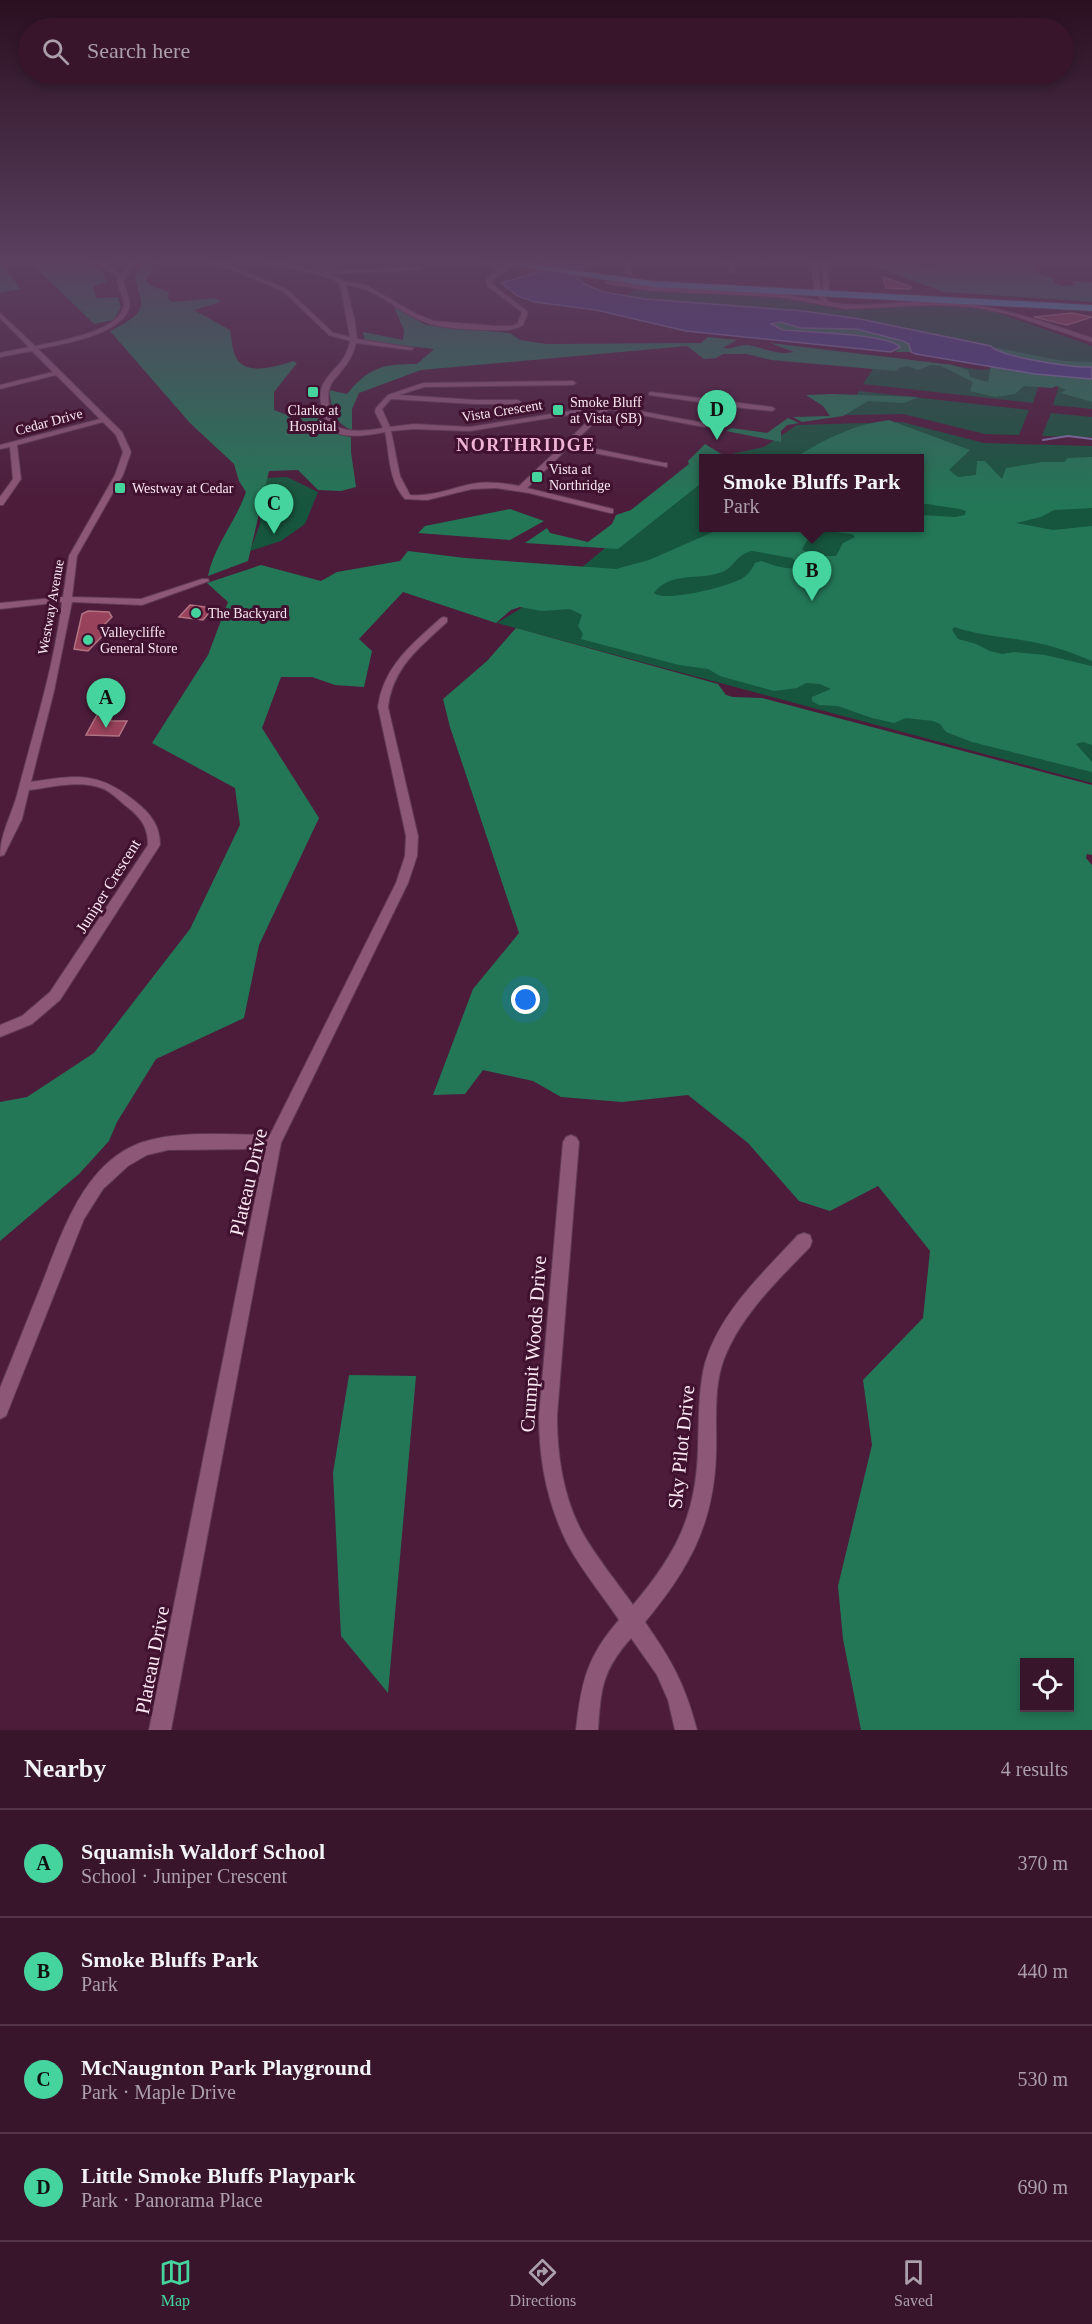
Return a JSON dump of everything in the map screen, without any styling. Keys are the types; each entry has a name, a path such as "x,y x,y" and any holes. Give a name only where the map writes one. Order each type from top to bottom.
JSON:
{"street":[{"name":"Westway Avenue","path":"0,852 15,819 49,691 77,549 126,459 123,441 27,342"},
{"path":"0,355 60,342"},
{"name":"Vista Crescent","path":"353,342 349,356 322,391 322,399 332,428 343,432 368,433 410,427 466,430 582,408 607,407 708,424 714,422 732,405"},
{"path":"366,342 411,348"},
{"path":"0,387 56,373"},
{"path":"573,383 428,384 412,387 390,396 378,409 387,430 402,490 408,497 429,498 483,485 520,490 610,511"},
{"path":"651,394 772,409"},
{"path":"390,396 476,402 518,402"},
{"path":"520,490 607,407"},
{"name":"Cedar Drive","path":"0,447 104,420"},
{"path":"0,503 17,479 13,444"},
{"path":"565,445 664,465"},
{"path":"0,606 66,599 142,602 205,581"},
{"name":"Plateau Drive","path":"160,1730 274,1142 408,870 412,846 410,823 383,707 383,697 390,677 398,665 444,620"},
{"name":"Juniper Crescent","path":"0,1031 27,1020 55,996 154,845 152,825 148,818 118,792 105,785 76,782 24,787"},
{"path":"0,1410 78,1214 98,1184 123,1161 144,1149 168,1143 274,1142"},
{"name":"Crumpit Woods Drive","path":"571,1142 548,1416 548,1444 553,1475 562,1508 574,1537 664,1668 678,1698 686,1730"},
{"name":"Sky Pilot Drive","path":"586,1730 596,1671 607,1649 659,1589 684,1549 698,1516 708,1435 710,1383 714,1360 723,1338 740,1314 804,1241"}],"green space":[{"path":"119,342 232,342 237,359 248,367 271,367 293,361 297,363 274,392 274,410 290,416 317,414 330,431 351,437 356,487 341,491 318,490 298,470 269,471 248,561 208,576 215,554 246,492 239,481 234,464 190,423"},
{"path":"371,342 532,342 547,344 734,342 723,348 747,345 775,352 794,352 770,343 953,365 968,370 970,377 988,382 991,365 1035,374 1092,379 1092,402 1061,393 1066,390 1057,386 1052,388 1024,386 1015,394 995,397 970,391 973,382 941,366 931,365 918,370 907,366 896,371 771,360 747,354 723,354 716,358 704,359 687,346 421,370 359,393 352,409 352,430 337,419 329,390 347,394 370,373 386,366 417,364 434,349"},
{"path":"883,342 909,344 911,352 895,352 899,349"},
{"path":"894,342 1080,342 1092,346 1092,369 996,358"},
{"path":"992,347 1064,361 1092,362 1092,367 1043,362 994,350"},
{"path":"881,356 982,370 998,368 1041,377 1033,403 863,384"},
{"path":"1061,379 1092,381 1092,409 1053,405"},
{"path":"859,391 1029,410 1019,435 985,434 903,414 843,415"},
{"path":"806,395 918,397 904,403 868,401 843,416 802,422 793,417 830,416 823,406"},
{"path":"1051,413 1092,417 1092,437 1042,436"},
{"path":"788,418 799,423 787,425 781,431 781,442 726,431 731,428 767,433"},
{"path":"889,420 970,450 949,470 958,477 976,475 977,461 985,461 1002,479 1006,468 1042,462 1064,462 1068,458 1092,457 1092,508 1054,510 1041,517 1016,523 1053,530 1092,526 1092,661 1063,650 1023,640 954,627 952,630 958,639 990,651 1002,654 1014,652 1045,655 1092,666 1092,745 1083,742 1076,744 1092,762 1092,772 972,742 946,732 940,724 933,721 906,718 894,723 838,706 819,705 812,701 812,697 831,689 820,684 806,683 797,688 774,691 720,676 708,669 679,665 581,639 583,634 578,626 582,615 570,609 542,611 520,607 511,610 496,623 403,592 359,639 372,651 364,687 335,685 312,677 281,677 262,728 319,818 259,945 244,1018 156,1059 117,1122 109,1141 79,1174 0,1241 0,1102 27,1097 94,1053 190,929 240,825 235,788 152,743 208,655 228,602 207,583 261,565 321,581 337,572 400,561 408,551 465,558 616,569 649,560 713,532 824,532 812,536 802,550 821,556 836,556 843,543 855,537 852,534 836,532 924,532 924,515 955,517 965,515 966,511 960,509 924,504 924,454 801,454 854,428","holes":["752,551 792,558 800,566 786,568 761,561 755,563 743,578 725,585 684,595 660,596 654,593 660,586 675,579 711,575 724,571 742,555"]},
{"path":"902,422 984,443 1092,446 1092,783 497,623 568,579 699,469 699,532 924,532 924,454 732,454 764,447 797,425"},
{"path":"705,444 721,454 699,454 699,485 618,549 525,543 547,528 550,533 588,542 612,524 616,515 631,510 689,464 688,461"},
{"path":"287,477 318,492 305,524 281,541 250,551 260,524 261,503 267,478"},
{"path":"510,509 544,521 510,540 418,533 425,526"},
{"path":"516,628 718,684 726,695 733,697 762,698 1092,785 1092,855 1087,854 1086,858 1092,865 1092,1730 861,1730 843,1639 838,1586 872,1445 863,1380 923,1318 930,1251 878,1186 830,1211 799,1201 748,1143 688,1095 622,1102 561,1097 533,1081 483,1070 465,1094 433,1095 473,989 519,933 450,727 443,699 487,661"},
{"path":"349,1375 416,1376 388,1693 341,1636 333,1473"}],"shaded area":[{"path":"791,342 889,342 900,347 891,352"},
{"path":"904,342 970,342 991,346 1022,358 1092,367 1092,379 1035,374 916,354 911,352 909,344"}],"building":[{"name":"The Backyard","path":"190,605 213,608 203,620 179,617"},
{"name":"Valleycliffe General Store","path":"88,611 109,612 112,617 100,629 108,630 88,651 74,649 82,614"},
{"path":"97,715 112,716 110,721 127,721 119,736 86,735"}],"waterway":[{"path":"1043,440 1068,436 1092,439"}],"place":[{"name":"Clarke at Hospital","path":"313,392"},
{"name":"Smoke Bluff at Vista (SB)","path":"558,410"},
{"name":"Little Smoke Bluffs Playpark","path":"717,440"},
{"name":"Vista at Northridge","path":"537,477"},
{"name":"Westway at Cedar","path":"120,488"},
{"name":"McNaugnton Park Playground","path":"274,534"},
{"name":"Smoke Bluffs Park","path":"812,601"},
{"name":"The Backyard","path":"196,613"},
{"name":"Valleycliffe General Store","path":"88,640"},
{"name":"Squamish Waldorf School","path":"106,728"}],"district":[{"name":"NORTHRIDGE","path":"526,445"}]}
